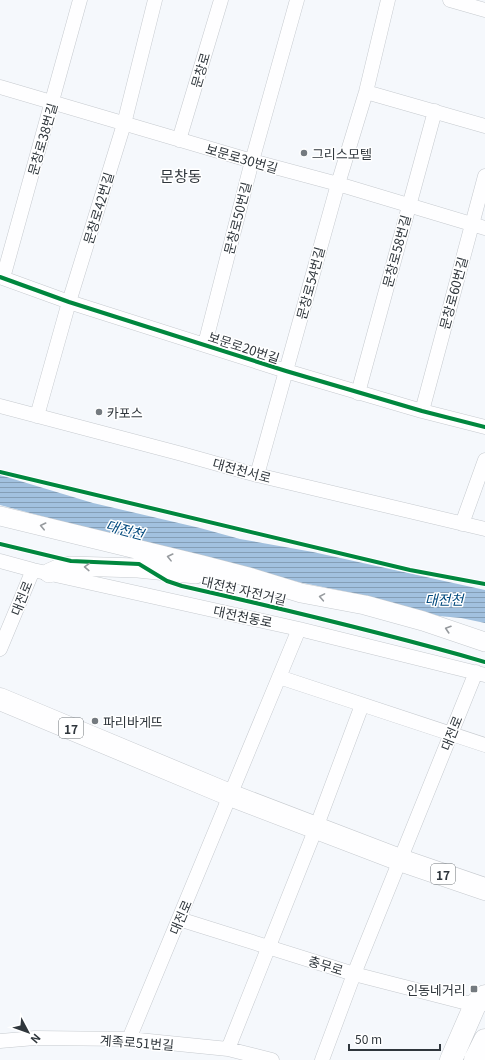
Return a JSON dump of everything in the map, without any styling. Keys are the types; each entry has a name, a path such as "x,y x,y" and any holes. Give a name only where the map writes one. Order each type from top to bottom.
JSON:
{"main road":[{"path":"0,516 117,543 252,578 301,593 366,605 423,621 485,642"},
{"path":"41,571 70,566 138,568 220,577 252,578"},
{"name":"17","path":"0,699 230,795 400,860 485,889"},
{"name":"충무로","path":"451,1060 480,1000"},
{"path":"475,1060 485,1040"}],"street":[{"name":"문창로38번길","path":"2,277 80,0"},
{"name":"문창로42번길","path":"37,416 69,302 124,124 155,0"},
{"name":"문창로","path":"179,140 220,0"},
{"name":"문창로50번길","path":"205,344 252,161 297,0"},
{"name":"문창로54번길","path":"257,476 338,184 366,92 388,0"},
{"path":"450,0 485,10"},
{"name":"보문로30번길","path":"0,87 479,226"},
{"path":"366,92 485,126"},
{"name":"문창로58번길","path":"358,393 408,205 435,111"},
{"name":"문창로60번길","path":"422,411 479,226 485,176"},
{"name":"보문로20번길","path":"2,277 69,302 286,371 358,393 485,427"},
{"name":"대전천서로","path":"0,406 182,454 257,476 485,529"},
{"path":"462,524 485,460"},
{"name":"대전천동로","path":"0,561 299,628 480,674"},
{"name":"대전로","path":"0,649 41,571"},
{"name":"대전로","path":"129,1039 299,628"},
{"name":"대전로","path":"322,1060 354,974 450,734 480,674"},
{"path":"279,677 485,745"},
{"path":"228,1049 316,828 362,705"},
{"name":"충무로","path":"179,919 354,974 480,1000"},
{"name":"계족로51번길","path":"0,1041 35,1038 129,1039 228,1049 272,1060"}],"water":[{"name":"대전천","path":"0,475 93,503 240,539 313,552 485,590 485,623 461,618 439,616 362,595 298,582 188,552 82,527 0,505"}],"cycle path":[{"path":"0,277 69,302 286,371 422,411 485,427"},
{"path":"0,472 410,570 485,584"},
{"name":"대전천 자전거길","path":"0,544 71,561 139,564 167,581 182,586 410,641 485,662"}],"place":[{"name":"그리스모텔","path":"304,153"},
{"name":"카포스","path":"99,412"},
{"name":"파리바게뜨","path":"95,721"},
{"name":"인동네거리","path":"474,989"}],"district":[{"name":"문창동","path":"181,175"}]}
